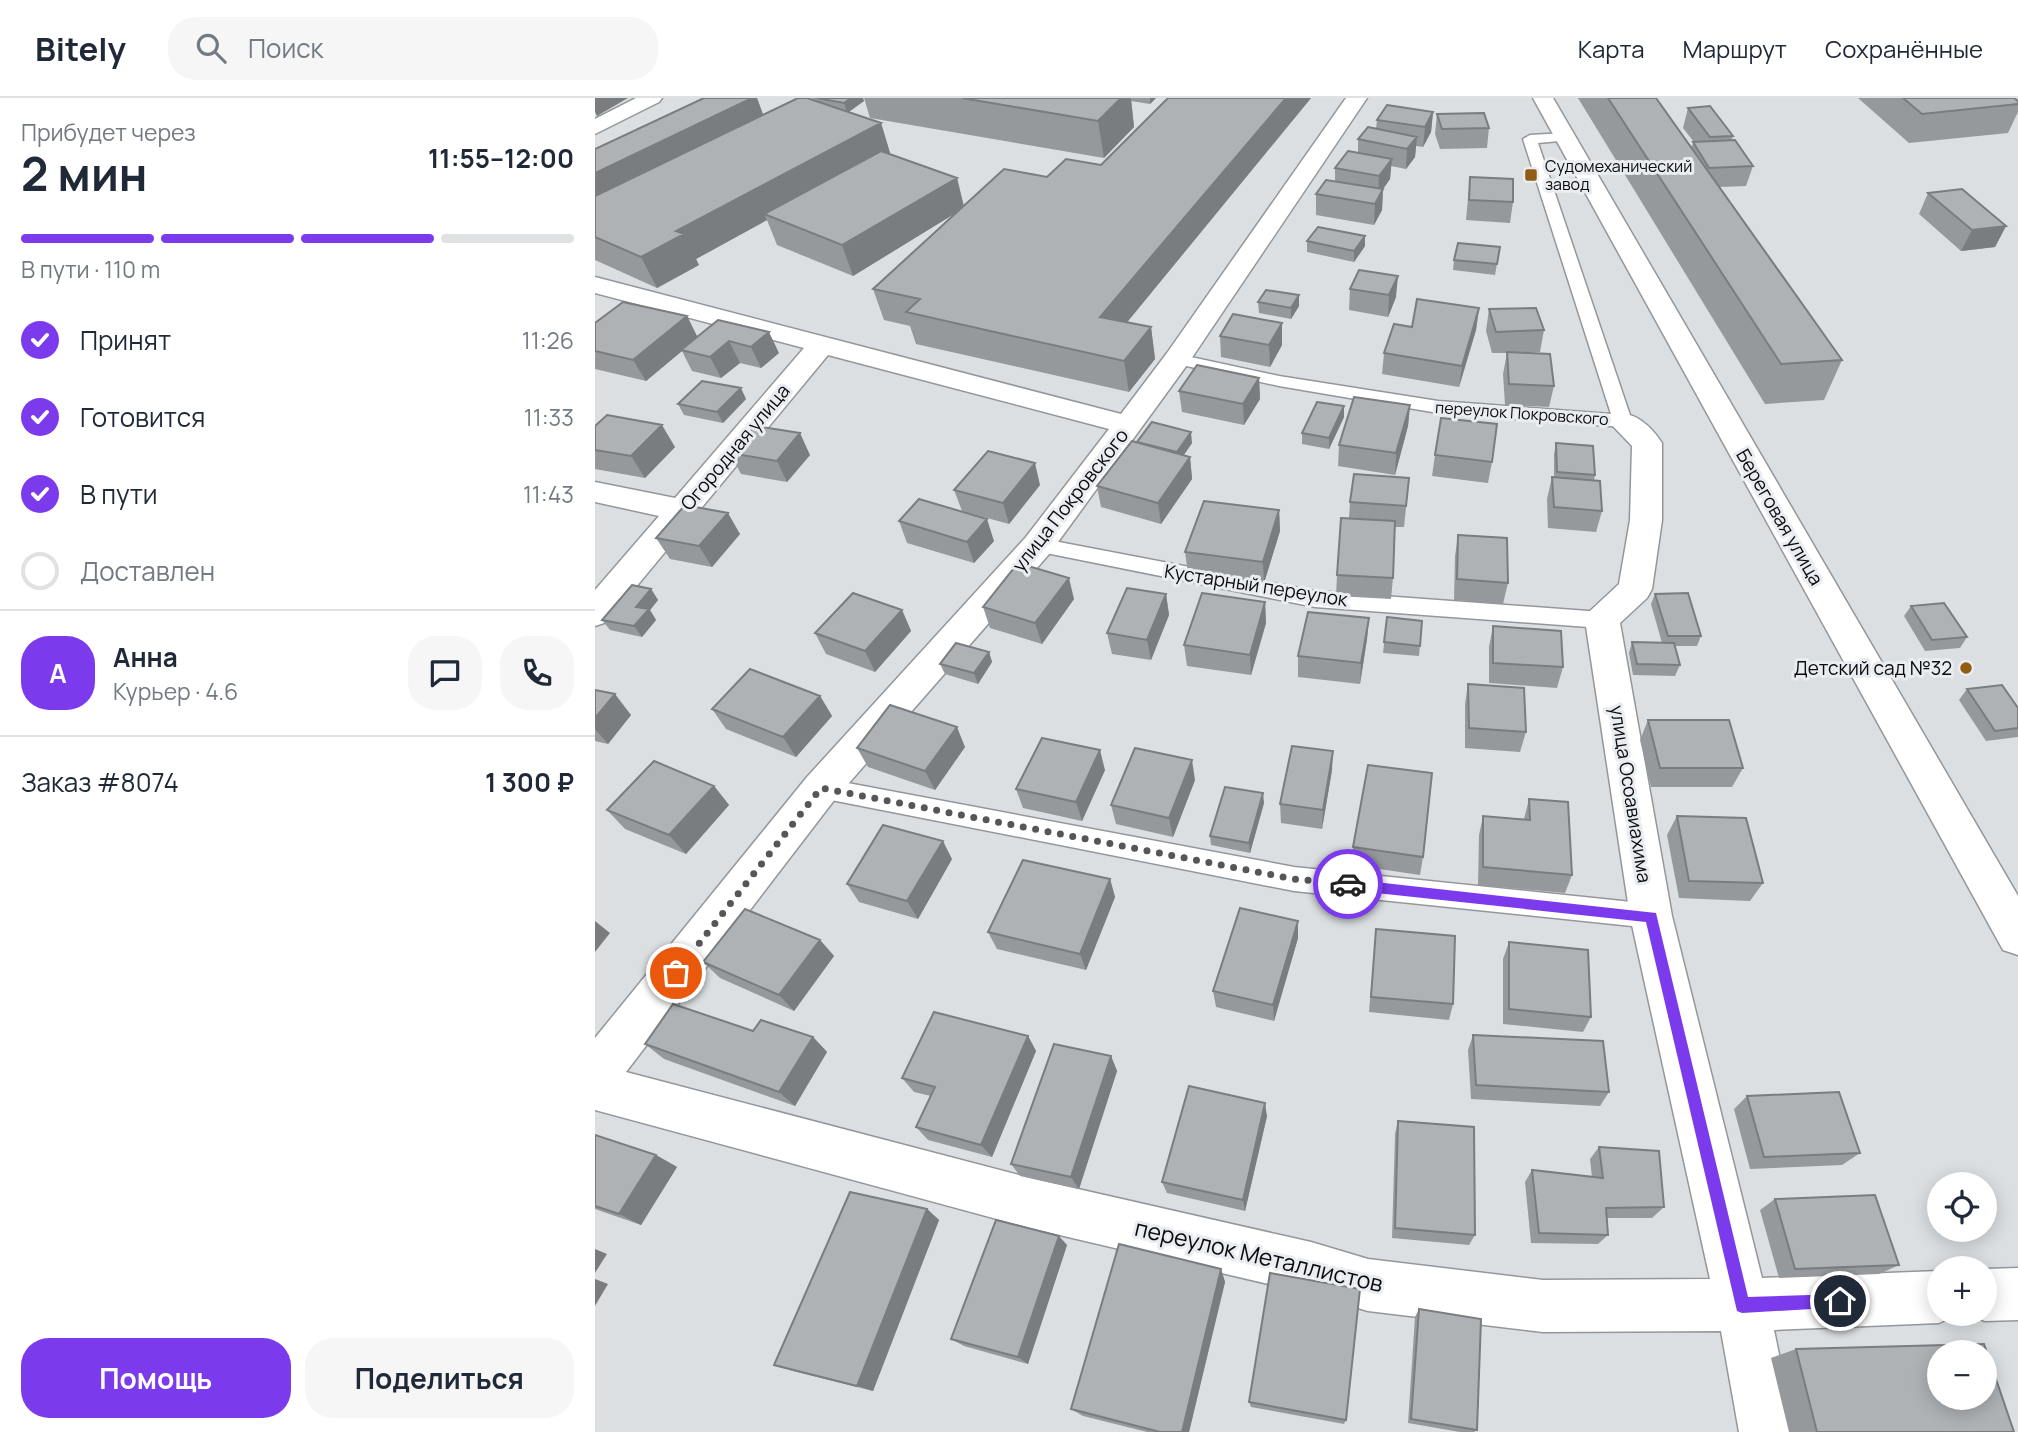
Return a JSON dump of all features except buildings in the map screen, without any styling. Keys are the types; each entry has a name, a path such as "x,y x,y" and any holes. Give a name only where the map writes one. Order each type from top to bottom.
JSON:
{"street":[{"path":"595,127 652,98"},
{"name":"улица Покровского","path":"595,1075 821,788 1038,545 1177,359 1357,98"},
{"name":"Береговая улица","path":"1543,98 2018,936"},
{"path":"595,285 1129,425"},
{"name":"Огородная улица","path":"595,613 821,345"},
{"path":"1602,620 1635,589 1646,520 1647,443 1623,421"},
{"path":"595,492 682,510"},
{"name":"улица Осоавиахима","path":"1602,620 1651,916 1742,1306 1767,1432"},
{"name":"переулок Металлистов","path":"595,1087 1034,1205 1311,1268 1369,1285 1542,1306 1742,1306 1927,1298"},
{"path":"1997,1295 2018,1294"}],"lane":[{"name":"переулок Покровского","path":"1177,359 1279,381 1438,407 1623,421 1530,139 1565,137"},
{"name":"Кустарный переулок","path":"1038,545 1315,599 1602,620"},
{"path":"821,788 1294,879 1651,916"}],"way so far":[{"path":"676,973 821,788 1294,879 1348,884"}],"place":[{"name":"Судомеханический завод","path":"1531,175"},
{"name":"Детский сад №32","path":"1966,668"}],"route":[{"path":"1348,884 1651,916 1742,1306 1840,1301"}]}
